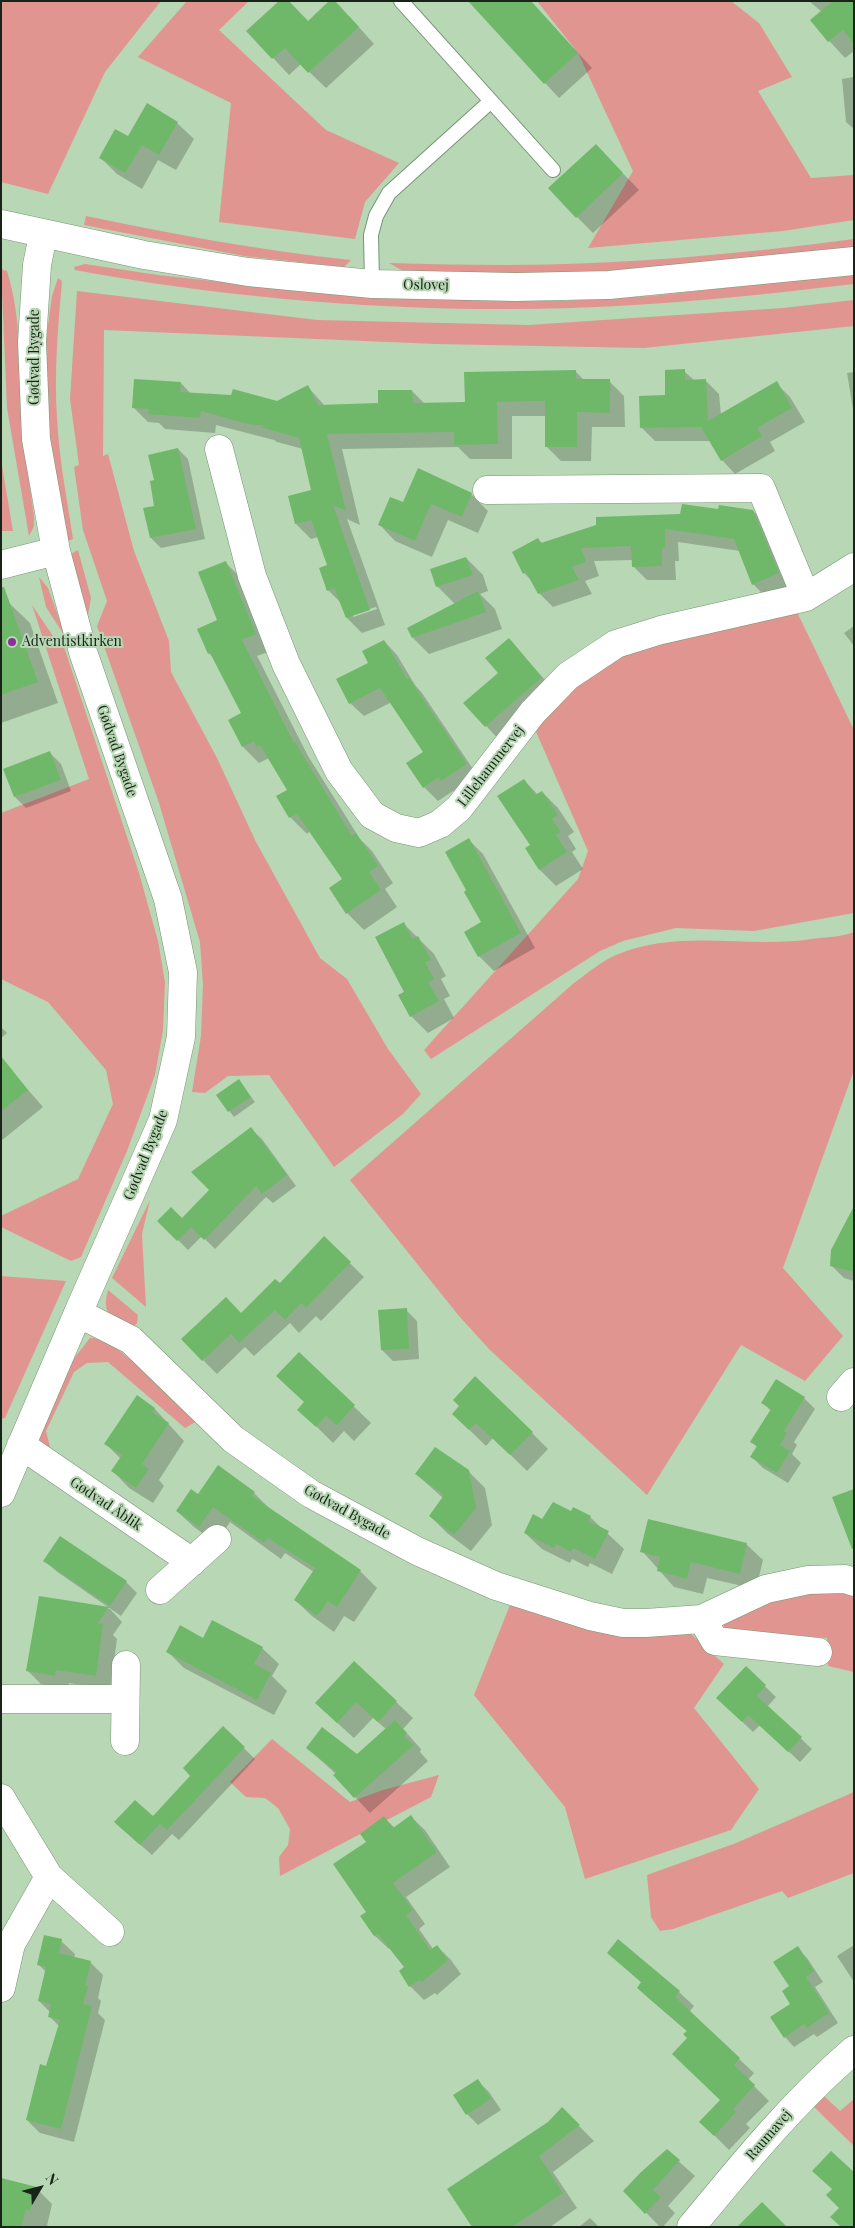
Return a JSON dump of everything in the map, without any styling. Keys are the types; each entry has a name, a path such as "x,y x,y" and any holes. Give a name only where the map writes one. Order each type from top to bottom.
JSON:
{"street":[{"name":"Oslovej","path":"1,224 43,235 144,256 248,272 372,284 516,287 609,285 854,261"},
{"name":"Gødvad Bygade","path":"43,235 37,266 33,362 36,439 56,551 83,652 168,899 183,972 181,1037 163,1120 78,1313 131,1340 233,1439 311,1494 417,1551 496,1586 590,1616 623,1623 702,1619 766,1589 808,1580 845,1579 854,1582"},
{"name":"Lillehammervej","path":"219,449 252,576 286,664 339,772 372,815 396,828 419,833 440,824 459,808 533,712 568,676 616,644 662,630 806,597 854,567"},
{"path":"487,490 761,488 806,597"},
{"path":"1,564 56,551"},
{"path":"1,1493 78,1313"},
{"name":"Gødvad Åblik","path":"21,1445 192,1562"},
{"path":"160,1590 217,1539"},
{"path":"702,1619 715,1641 818,1652"},
{"path":"125,1741 126,1665"},
{"path":"1,1699 125,1699"},
{"path":"1,1798 49,1877 110,1932"},
{"path":"1,1988 6,1943 49,1877"},
{"name":"Raumavej","path":"691,2227 782,2118 821,2078 854,2050"}],"lane":[{"path":"401,1 553,170"},
{"path":"372,284 371,235 376,216 389,193 491,101"}],"shaded area":[{"path":"1,1 161,1 105,72 48,194 1,182"},
{"path":"187,1 249,1 219,30 326,130 399,163 365,202 355,239 219,222 231,103 138,57"},
{"path":"537,1 731,1 759,23 792,77 758,91 811,178 854,175 854,220 783,231 588,248 633,171 578,53"},
{"path":"86,216 251,247 351,260 344,267 244,256 84,225"},
{"path":"854,239 854,249 616,272 555,274 405,272 389,263 507,265 637,261 724,254"},
{"path":"85,264 158,275 304,291 493,300 564,301 651,296 854,274 854,284 642,305 510,309 448,308 385,306 260,297 75,270 74,267"},
{"path":"1,269 7,271 18,326 23,431 34,517 34,526 29,536 7,408"},
{"path":"58,278 62,281 56,367 56,401 61,464 73,539 66,542 49,459 46,339 52,296"},
{"path":"77,291 317,320 529,325 783,308 854,300 854,326 644,348 436,344 104,330 103,456 108,454 134,551 169,641 171,672 217,758 256,842 320,958 347,979 388,1049 421,1094 403,1114 334,1167 269,1075 228,1076 205,1093 192,1092 201,1036 203,985 200,942 159,803 97,626 107,601 83,530 74,467 79,465 70,399"},
{"path":"1,460 13,531 1,531"},
{"path":"78,550 91,598 88,615 71,554"},
{"path":"39,577 48,588 66,638 46,607"},
{"path":"32,605 53,636 64,647 139,873 158,941 165,982 163,1030 155,1075 127,1151 81,1257 71,1261 1,1227 1,1216 78,1179 113,1104 106,1070 48,1002 1,979 1,813 89,779"},
{"path":"796,610 854,730 854,913 754,931 676,928 623,941 600,951 431,1059 424,1050 578,879 588,851 534,727 562,697 609,660 631,651"},
{"path":"854,932 854,1070 783,1268 843,1336 805,1381 741,1345 647,1495 489,1349 459,1316 350,1180 574,983 599,964 616,955 640,947 664,943 689,941 788,941 839,936"},
{"path":"150,1200 142,1234 146,1307 112,1278"},
{"path":"1,1276 66,1281 5,1418 1,1419"},
{"path":"108,1290 138,1315 137,1323 132,1329 110,1315 106,1305"},
{"path":"90,1338 105,1339 141,1368 197,1421 185,1428 108,1362 87,1363 74,1372 46,1431 50,1447 40,1442 39,1428 68,1366"},
{"path":"848,1590 854,1595 854,1672 828,1666 827,1638 723,1629 725,1620 776,1595"},
{"path":"510,1605 629,1636 691,1634 724,1664 694,1708 759,1789 731,1830 585,1879 565,1807 474,1695"},
{"path":"272,1739 350,1802 383,1790 439,1775 431,1797 280,1876 279,1857 288,1845 290,1829 278,1808 265,1798 246,1797 230,1782"},
{"path":"854,1792 854,1873 788,1898 782,1891 673,1929 660,1931 651,1917 647,1875 736,1843"},
{"path":"824,2096 840,2111 854,2099 854,2146 812,2105"}],"building":[{"path":"279,1 289,1 308,21 329,1 335,1 359,27 308,73 285,48 272,59 246,31"},
{"path":"468,1 531,1 578,53 544,84"},
{"path":"833,1 854,1 854,44 843,30 828,42 810,20"},
{"path":"147,103 178,122 159,155 142,145 125,173 99,158 115,129 128,136"},
{"path":"596,144 623,173 576,218 548,188"},
{"path":"685,369 685,380 706,379 708,421 777,381 792,408 757,428 762,436 721,461 701,427 640,428 639,396 665,395 665,370"},
{"path":"576,370 576,379 610,379 610,413 577,412 577,447 545,447 545,401 497,402 498,444 454,445 454,432 327,434 346,511 333,505 370,610 346,618 334,588 327,591 319,568 327,565 311,520 295,524 288,496 311,490 299,438 260,427 266,426 248,424 201,411 200,418 148,414 149,409 132,408 134,379 181,382 180,392 231,395 233,389 277,401 308,385 318,405 378,403 378,390 412,390 413,403 465,402 464,372"},
{"path":"178,448 196,529 150,538 143,508 154,506 150,481 154,480 148,455"},
{"path":"418,468 472,493 462,517 431,504 415,541 378,525 390,497 403,502"},
{"path":"682,504 718,509 719,505 753,510 779,573 752,585 734,539 665,529 662,566 632,567 631,546 581,548 586,562 572,567 579,580 538,594 526,572 523,574 512,552 538,538 541,543 596,525 596,517 680,514"},
{"path":"466,557 473,575 436,587 430,569"},
{"path":"226,561 256,634 242,640 294,743 352,836 356,833 378,866 369,872 381,890 346,914 329,888 342,879 297,814 289,818 276,796 287,790 260,745 256,747 254,741 242,747 228,720 241,713 210,653 208,654 197,629 217,620 198,572"},
{"name":"Adventistkirken","path":"1,587 4,587 38,682 1,695"},
{"path":"478,591 486,612 412,638 407,628"},
{"path":"509,638 542,677 485,727 463,703 498,673 485,658"},
{"path":"384,640 407,679 409,678 467,764 441,781 439,777 423,788 406,763 423,752 380,688 349,704 336,679 368,663 362,651"},
{"path":"50,751 61,780 14,797 3,769"},
{"path":"524,779 535,795 542,791 558,815 552,819 561,832 556,835 567,852 539,870 525,848 530,845 497,796"},
{"path":"469,838 521,933 478,957 464,932 481,922 445,852"},
{"path":"404,922 412,939 418,936 431,960 425,962 434,979 428,982 439,1001 410,1017 398,995 404,992 375,937"},
{"path":"1,1056 28,1090 1,1111"},
{"path":"239,1079 251,1097 228,1112 216,1095"},
{"path":"251,1127 287,1175 262,1194 256,1186 204,1240 191,1227 177,1241 157,1221 171,1207 182,1218 209,1190 191,1172"},
{"path":"854,1206 854,1272 830,1266 831,1250"},
{"path":"324,1236 351,1262 306,1308 301,1303 285,1320 275,1310 239,1343 231,1334 202,1361 181,1339 226,1297 241,1313 275,1279 280,1283"},
{"path":"407,1308 409,1349 381,1350 378,1310"},
{"path":"299,1352 355,1405 337,1425 326,1416 316,1427 297,1410 304,1402 276,1376"},
{"path":"475,1376 533,1432 510,1455 476,1423 469,1430 452,1414 459,1406 453,1400"},
{"path":"776,1379 805,1397 784,1431 787,1433 780,1445 790,1451 777,1473 750,1457 757,1446 750,1442 771,1409 761,1403"},
{"path":"137,1395 155,1408 152,1412 169,1423 142,1464 149,1469 136,1488 111,1471 122,1455 104,1444"},
{"path":"435,1447 469,1470 476,1508 454,1535 429,1516 444,1495 415,1474"},
{"path":"218,1465 255,1492 252,1496 361,1570 337,1607 328,1601 317,1616 294,1600 315,1568 268,1538 264,1543 213,1507 199,1527 176,1511 191,1489 198,1494"},
{"path":"854,1489 854,1549 852,1549 832,1497"},
{"path":"553,1502 571,1511 573,1507 591,1516 588,1521 609,1531 595,1559 573,1548 571,1552 556,1544 554,1548 524,1533 533,1514 542,1519"},
{"path":"648,1519 747,1543 740,1574 691,1562 687,1579 657,1571 660,1557 640,1552"},
{"path":"60,1536 127,1581 110,1606 43,1561"},
{"path":"39,1596 109,1607 98,1623 103,1624 96,1676 56,1670 55,1676 26,1671"},
{"path":"212,1620 263,1647 254,1664 271,1673 257,1700 166,1652 180,1625 203,1638"},
{"path":"354,1661 397,1701 378,1722 356,1702 337,1723 315,1703"},
{"path":"746,1666 766,1685 757,1696 802,1737 788,1752 748,1715 742,1722 716,1698"},
{"path":"395,1720 407,1733 404,1737 414,1745 354,1798 333,1775 337,1772 306,1748 322,1727 357,1754"},
{"path":"223,1726 245,1747 167,1830 160,1824 140,1845 114,1822 135,1800 153,1816 190,1776 183,1768"},
{"path":"411,1815 437,1852 393,1883 413,1910 406,1915 430,1950 437,1945 448,1960 422,1982 420,1980 409,1987 399,1971 404,1967 378,1934 374,1936 360,1916 366,1912 333,1864 366,1842 360,1834 384,1816 393,1828"},
{"path":"44,1935 62,1939 59,1953 91,1961 85,1986 88,1986 83,2004 92,2006 61,2129 26,2120 40,2064 46,2066 60,2020 48,2017 51,2004 38,2001 46,1967 37,1965"},
{"path":"618,1939 680,1991 675,1997 740,2058 734,2065 755,2085 733,2109 736,2112 714,2136 699,2122 720,2100 672,2054 687,2038 683,2034 687,2031 637,1988 641,1982 607,1953"},
{"path":"798,1946 814,1971 806,1977 829,2013 807,2028 804,2024 784,2038 770,2017 790,2004 782,1991 789,1986 773,1962"},
{"path":"478,2079 491,2099 466,2115 453,2095"},
{"path":"562,2107 580,2125 539,2156 563,2193 512,2227 472,2227 447,2189 548,2122"},
{"path":"667,2149 680,2160 653,2190 661,2197 645,2214 623,2191"},
{"path":"831,2151 854,2172 854,2227 841,2227 830,2217 839,2208 826,2195 832,2189 812,2171"},
{"path":"1,2178 37,2187 30,2211 26,2209 21,2227 1,2227"},
{"path":"762,2202 787,2227 737,2227"}],"place":[{"name":"Adventistkirken","path":"12,642"}]}
